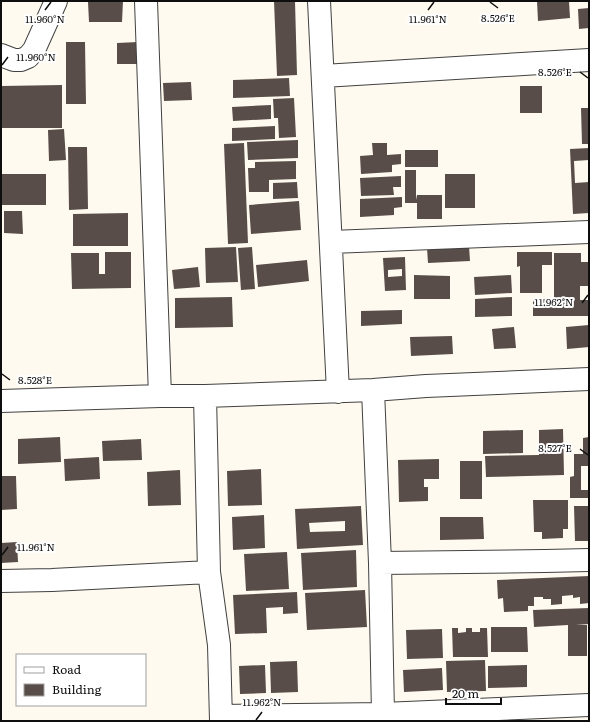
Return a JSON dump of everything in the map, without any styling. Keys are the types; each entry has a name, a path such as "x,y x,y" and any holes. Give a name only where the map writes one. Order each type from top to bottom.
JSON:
{"street":[{"path":"1,55 14,60 21,60 28,57 34,50 56,1"},
{"path":"146,1 160,396"},
{"path":"319,1 338,392"},
{"path":"323,76 589,60"},
{"path":"330,242 589,232"},
{"path":"1,401 338,392 426,386 589,379"},
{"path":"373,390 380,563 383,714"},
{"path":"205,396 209,572 219,646 221,719 589,705"},
{"path":"380,563 589,560"},
{"path":"1,581 52,580 209,572"}],"building":[{"path":"123,1 122,22 89,22 88,2"},
{"path":"274,1 295,1 297,75 277,76"},
{"path":"537,1 569,1 570,18 538,21"},
{"path":"589,8 589,28 579,29 578,9"},
{"path":"66,42 85,42 86,104 66,104"},
{"path":"138,42 138,64 117,64 117,43"},
{"path":"289,78 290,96 233,98 233,80"},
{"path":"191,82 192,100 164,101 163,83"},
{"path":"62,85 62,128 1,128 1,86"},
{"path":"520,86 542,86 542,113 520,113"},
{"path":"294,98 296,137 279,138 278,118 274,118 273,99"},
{"path":"271,105 271,119 233,121 232,107"},
{"path":"581,108 589,108 589,144 582,144"},
{"path":"275,126 275,139 232,141 232,128"},
{"path":"64,129 66,160 49,161 48,130"},
{"path":"298,140 298,158 248,160 247,142"},
{"path":"244,143 248,243 228,244 224,144"},
{"path":"372,143 387,143 387,155 401,154 401,164 392,165 392,172 361,174 360,156 373,155"},
{"path":"68,147 87,147 88,209 69,210"},
{"path":"589,148 589,160 574,161 575,183 589,182 589,213 573,214 570,149"},
{"path":"405,150 438,150 438,167 405,167"},
{"path":"296,161 296,179 269,180 269,192 249,192 248,168 255,168 255,162"},
{"path":"405,170 416,170 416,200 417,195 442,195 442,219 417,219 417,203 405,203"},
{"path":"1,174 46,174 46,205 1,205"},
{"path":"445,174 475,174 475,208 445,208"},
{"path":"401,176 401,187 393,187 394,195 361,196 360,178"},
{"path":"297,182 298,198 273,199 273,183"},
{"path":"402,197 402,207 394,208 394,215 360,217 360,199"},
{"path":"299,201 301,230 251,234 249,205"},
{"path":"4,211 22,211 23,234 4,233"},
{"path":"128,213 128,246 73,246 73,214"},
{"path":"469,246 470,261 428,263 427,248"},
{"path":"236,247 238,282 206,283 205,248"},
{"path":"252,247 255,289 241,290 238,248"},
{"path":"105,252 131,252 131,288 72,289 71,253 99,253 99,274 105,274"},
{"path":"517,252 552,252 552,265 542,265 542,293 520,293 520,266 517,267"},
{"path":"554,253 581,253 581,262 589,262 589,286 580,286 580,300 589,300 589,316 533,316 533,299 554,299"},
{"path":"405,257 406,290 385,291 383,258","holes":["402,269 402,276 388,277 388,270"]},
{"path":"307,260 309,281 258,287 256,265"},
{"path":"198,267 200,287 174,289 172,270"},
{"path":"414,275 450,276 450,299 414,299"},
{"path":"511,275 512,293 475,295 474,277"},
{"path":"232,297 233,327 175,328 175,298"},
{"path":"512,297 512,316 475,317 475,299"},
{"path":"402,310 402,324 361,326 361,311"},
{"path":"589,325 589,347 567,349 566,327"},
{"path":"514,327 516,348 494,349 492,329"},
{"path":"452,336 453,354 411,356 410,337"},
{"path":"563,429 564,475 486,477 485,456 539,455 539,430"},
{"path":"523,430 523,453 483,454 483,431"},
{"path":"60,437 61,462 18,464 18,439"},
{"path":"589,437 589,466 581,466 581,490 589,490 589,498 570,498 570,477 574,476 574,454 583,454 583,438"},
{"path":"141,439 142,460 103,461 102,441"},
{"path":"99,457 100,479 65,481 64,459"},
{"path":"439,459 439,479 424,479 424,487 428,487 428,501 399,502 398,460"},
{"path":"460,461 482,461 482,499 460,499"},
{"path":"261,469 262,505 228,506 227,471"},
{"path":"180,470 181,505 148,506 147,472"},
{"path":"1,476 16,476 17,509 1,510"},
{"path":"533,500 568,500 568,529 563,529 563,538 542,539 542,532 534,532"},
{"path":"361,506 363,545 297,549 295,509","holes":["345,521 345,531 310,532 309,523"]},
{"path":"574,506 589,506 589,541 575,541"},
{"path":"264,515 265,548 233,550 232,517"},
{"path":"440,517 483,517 484,539 440,540"},
{"path":"17,542 18,562 1,563 1,543"},
{"path":"356,550 357,587 303,590 301,553"},
{"path":"287,552 289,589 246,591 244,554"},
{"path":"589,576 589,603 580,604 580,597 573,598 573,595 562,596 562,604 551,605 551,599 534,597 534,606 528,606 528,611 504,612 503,598 498,599 497,580"},
{"path":"365,590 367,627 307,630 305,593"},
{"path":"297,592 298,613 283,614 283,607 266,608 267,633 235,634 233,595"},
{"path":"589,608 589,624 576,625 587,625 587,656 568,656 568,625 534,627 533,610"},
{"path":"491,627 527,627 528,652 491,652"},
{"path":"452,628 458,628 458,633 466,632 466,628 472,628 472,632 480,632 480,628 487,628 488,657 453,657"},
{"path":"442,629 443,658 407,659 406,630"},
{"path":"485,660 486,691 447,692 446,661"},
{"path":"297,661 298,692 271,693 270,662"},
{"path":"265,665 266,693 240,694 239,666"},
{"path":"527,665 527,687 488,688 488,666"},
{"path":"442,668 443,690 404,692 403,670"}]}
